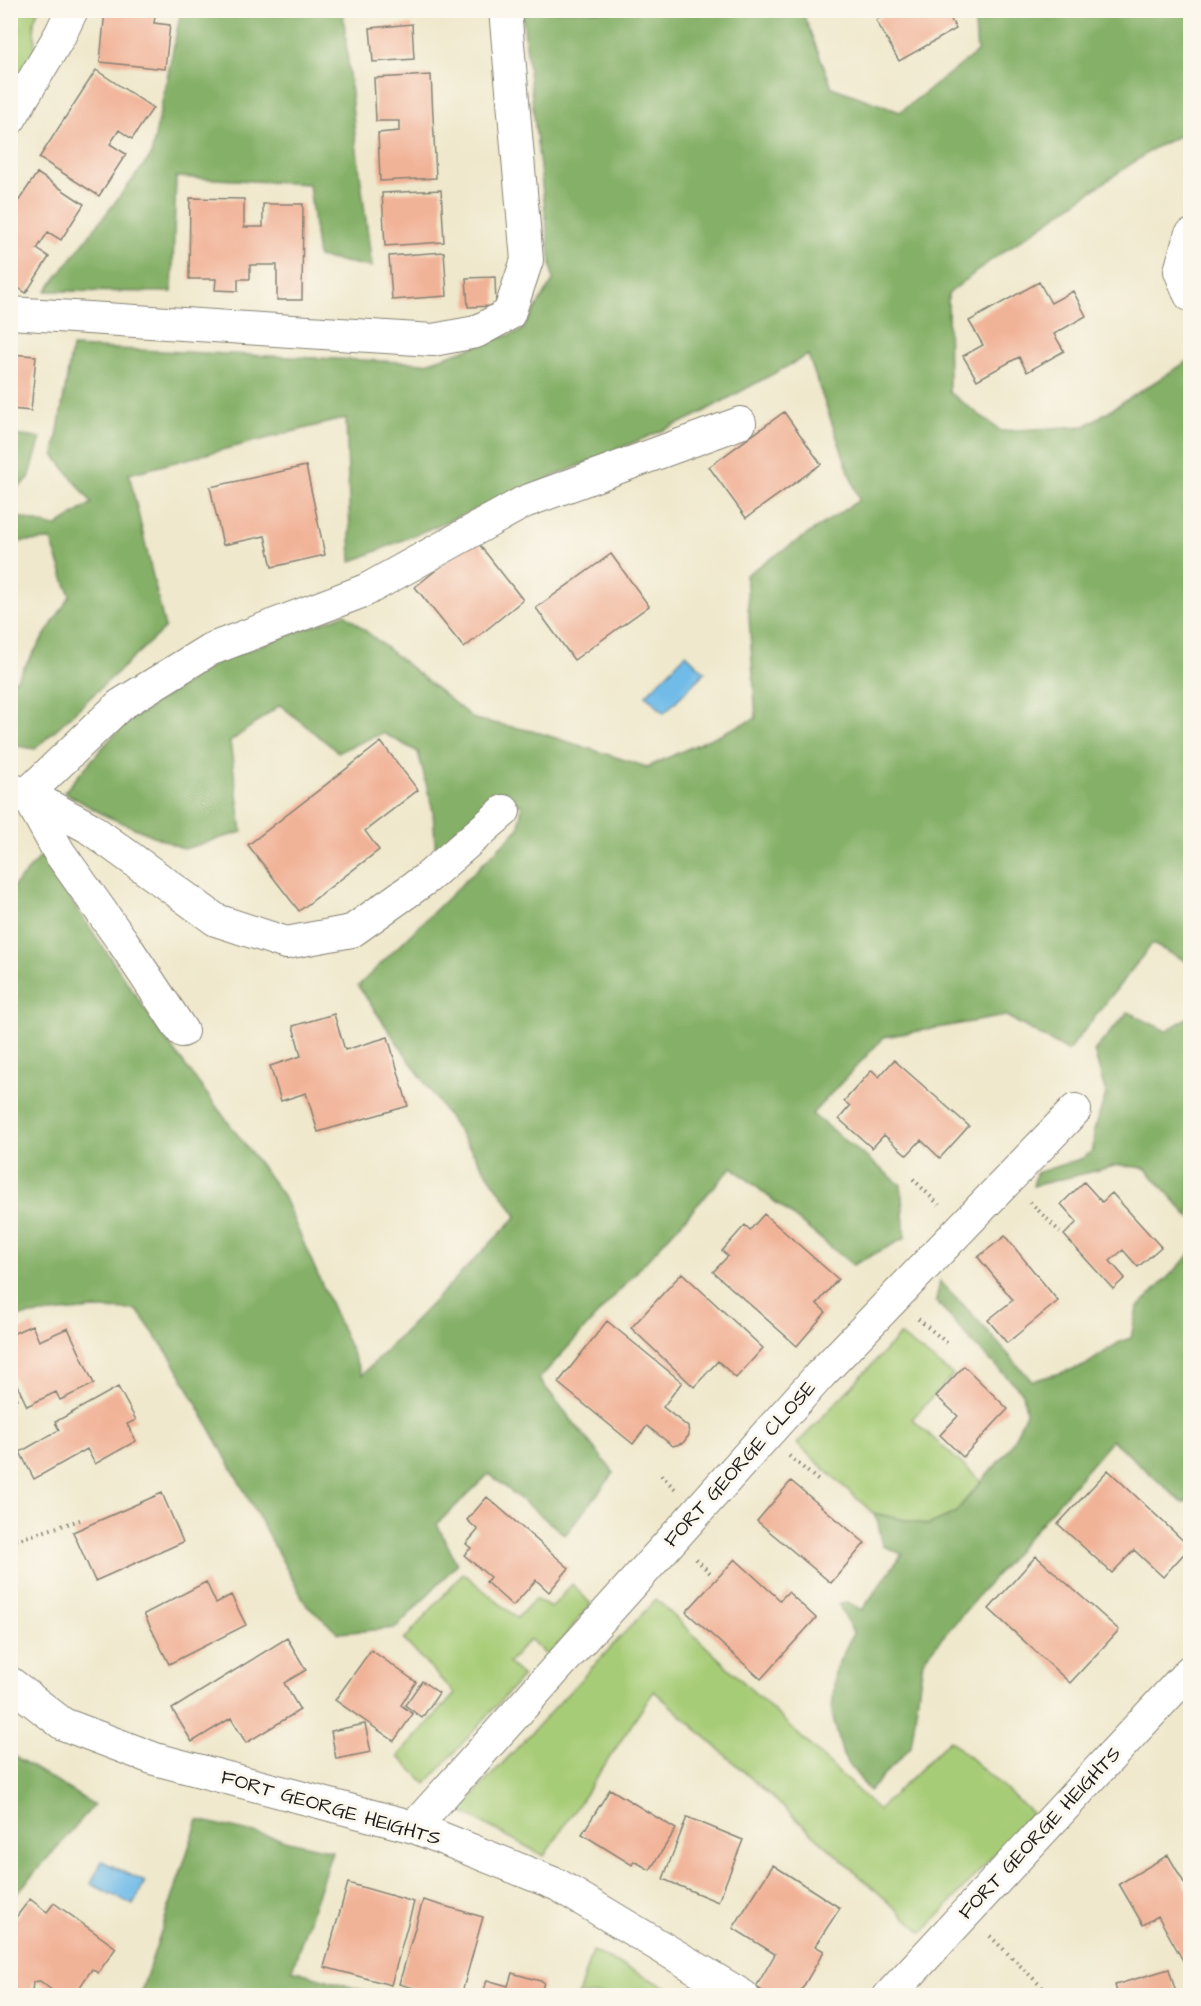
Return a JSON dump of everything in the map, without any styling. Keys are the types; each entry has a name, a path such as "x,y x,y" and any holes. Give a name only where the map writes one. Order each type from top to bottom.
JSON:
{"street":[{"path":"10,119 60,35 72,10"},
{"path":"10,314 433,340 476,332 508,314 527,260 505,10"},
{"path":"1191,236 1180,271 1191,295"},
{"path":"19,791 120,705 209,650 366,590 524,502 740,423"},
{"path":"19,791 88,827 216,920 286,943 352,931 427,878 504,811"},
{"path":"19,791 182,1031"},
{"name":"FORT GEORGE CLOSE","path":"414,1827 820,1375 1075,1110"},
{"name":"FORT GEORGE HEIGHTS","path":"889,1995 1191,1671"},
{"name":"FORT GEORGE HEIGHTS","path":"10,1683 63,1724 155,1759 414,1827 558,1885 742,1995"}],"path":[{"path":"1008,1180 1060,1232"},
{"path":"10,1398 18,1398"},
{"path":"10,1542 80,1520"},
{"path":"965,1913 1046,1991"}],"green space":[{"path":"12,11 38,11 34,21 35,56 11,95 11,62 20,26"},
{"path":"181,11 343,11 355,135 372,267 318,257 309,184 176,177 172,292 46,291 151,156"},
{"path":"522,11 802,11 832,87 900,112 977,52 974,11 1190,11 1190,131 1156,147 990,261 948,294 949,392 1001,431 1085,426 1188,361 1190,363 1190,963 1152,944 1068,1051 1006,1016 884,1037 812,1114 901,1185 905,1238 853,1265 732,1167 539,1379 614,1473 565,1535 489,1474 437,1524 457,1564 396,1628 339,1633 307,1606 172,1359 137,1310 93,1309 11,1317 11,889 41,856 167,1041 282,1194 362,1375 517,1216 358,986 519,828 522,805 496,801 436,855 433,811 418,752 383,733 338,752 280,705 230,742 242,832 184,849 104,815 64,792 111,738 133,718 219,661 345,614 474,719 537,732 647,767 756,718 746,575 859,500 808,355 692,418 351,562 346,418 129,474 165,628 35,749 11,745 10,681 16,680 70,596 51,540 11,542 11,515 55,527 92,503 54,455 72,347 426,363 521,331 553,281"},
{"path":"11,435 41,438 29,478 11,494"},
{"path":"1128,1012 1166,1031 1190,1016 1190,1218 1145,1168 1119,1165 1033,1186 1036,1173 1083,1158 1093,1150 1094,1131 1106,1094 1094,1051"},
{"path":"1190,1252 1190,1500 1183,1503 1112,1440 923,1660 911,1747 869,1791 843,1756 832,1713 835,1670 853,1633 839,1605 847,1602 862,1610 902,1554 883,1546 878,1523 873,1513 928,1525 955,1513 1010,1448 1026,1413 1023,1393 973,1343 936,1301 940,1281 1032,1381 1084,1366 1118,1343 1131,1338 1137,1308 1189,1256"},
{"path":"900,1335 953,1375 912,1419 981,1481 955,1513 928,1525 873,1513 797,1444"},
{"path":"463,1573 517,1618 535,1599 551,1608 572,1584 591,1604 548,1657 530,1639 508,1663 523,1676 426,1784 398,1756 455,1694 404,1640"},
{"path":"656,1599 878,1810 950,1740 1032,1813 923,1933 654,1691 544,1856 459,1810"},
{"path":"11,1754 94,1805 11,1900"},
{"path":"198,1820 332,1851 292,1970 379,1995 140,1995"},
{"path":"592,1951 683,1995 578,1995"}],"water":[{"path":"686,654 705,672 664,713 646,695"},
{"path":"102,1861 145,1882 133,1905 91,1884"}],"building":[{"path":"105,10 156,10 154,23 170,25 165,69 100,62"},
{"path":"894,10 946,10 956,29 899,61 876,20"},
{"path":"412,24 414,59 373,62 370,28"},
{"path":"96,70 153,108 132,139 119,130 110,144 126,154 99,196 39,158"},
{"path":"431,75 436,178 380,181 378,133 399,131 399,121 376,121 374,78"},
{"path":"37,173 84,204 61,240 48,232 37,249 49,257 26,293 10,282 10,214"},
{"path":"441,190 444,242 385,246 382,193"},
{"path":"190,198 244,199 244,227 263,227 263,204 303,204 302,300 277,300 277,265 250,265 250,279 238,279 238,291 215,290 216,279 189,279"},
{"path":"444,252 447,296 392,300 389,256"},
{"path":"495,277 496,306 468,307 466,278"},
{"path":"1039,282 1051,303 1073,291 1086,316 1054,334 1064,351 1027,372 1019,357 977,380 963,356 983,345 969,321"},
{"path":"10,354 36,356 31,411 10,409"},
{"path":"784,412 821,464 746,518 709,467"},
{"path":"306,466 325,555 272,567 265,536 223,545 210,487"},
{"path":"475,539 523,600 464,648 415,587"},
{"path":"611,554 649,606 574,660 536,608"},
{"path":"381,742 418,790 365,831 379,850 299,911 248,845"},
{"path":"334,1014 345,1050 388,1037 408,1106 318,1132 306,1093 281,1101 270,1066 301,1056 293,1026"},
{"path":"894,1060 969,1126 940,1158 921,1140 907,1155 884,1135 872,1148 839,1119 850,1106 844,1101 872,1070 879,1077"},
{"path":"1084,1182 1102,1202 1112,1193 1161,1247 1138,1267 1123,1250 1110,1261 1125,1278 1113,1289 1064,1235 1077,1222 1061,1204"},
{"path":"764,1214 838,1279 817,1304 826,1312 797,1346 713,1272 728,1256 722,1251 745,1225 750,1230"},
{"path":"1005,1236 1058,1301 1007,1343 988,1320 1013,1300 978,1257"},
{"path":"682,1273 763,1348 736,1378 718,1361 694,1387 631,1328"},
{"path":"607,1321 682,1382 663,1407 688,1427 689,1435 683,1443 673,1446 647,1426 633,1444 558,1383"},
{"path":"32,1325 39,1341 68,1328 94,1384 60,1400 56,1392 27,1406 10,1370 10,1335"},
{"path":"964,1366 1008,1409 963,1457 940,1435 958,1416 936,1396"},
{"path":"118,1387 136,1420 127,1424 136,1441 95,1464 87,1449 34,1479 20,1452 59,1430 55,1422"},
{"path":"1108,1470 1190,1547 1163,1577 1134,1550 1112,1573 1058,1524"},
{"path":"791,1481 865,1543 831,1583 757,1521"},
{"path":"162,1493 183,1542 95,1581 73,1532"},
{"path":"487,1497 569,1568 549,1592 536,1580 513,1606 486,1582 490,1577 464,1555 471,1548 466,1544 478,1530 467,1520"},
{"path":"1036,1556 1119,1630 1070,1683 989,1609"},
{"path":"735,1559 780,1600 788,1592 816,1618 761,1679 686,1612"},
{"path":"206,1582 216,1603 231,1595 246,1625 169,1664 144,1614"},
{"path":"287,1638 306,1670 284,1683 300,1710 246,1743 231,1718 192,1742 172,1709"},
{"path":"371,1650 416,1682 401,1705 413,1714 394,1741 335,1700"},
{"path":"422,1681 439,1693 422,1718 405,1705"},
{"path":"365,1724 371,1752 336,1759 331,1731"},
{"path":"610,1789 676,1829 650,1870 634,1861 632,1865 582,1834"},
{"path":"687,1817 743,1840 718,1902 663,1879"},
{"path":"1168,1855 1190,1893 1190,1973 1158,1916 1143,1925 1119,1884"},
{"path":"773,1865 840,1908 815,1946 824,1951 798,1996 770,1996 756,1987 775,1954 733,1928"},
{"path":"348,1883 414,1902 391,1985 324,1967"},
{"path":"30,1899 47,1912 54,1903 116,1948 98,1973 92,1969 78,1990 65,1995 54,1992 40,1981 33,1982 32,1991 28,1996 10,1996 10,1925"},
{"path":"423,1900 483,1917 461,1996 442,1996 399,1984"},
{"path":"1169,1969 1177,1996 1118,1996 1115,1985"},
{"path":"512,1973 544,1982 540,1996 482,1996 487,1980 508,1986"}]}
